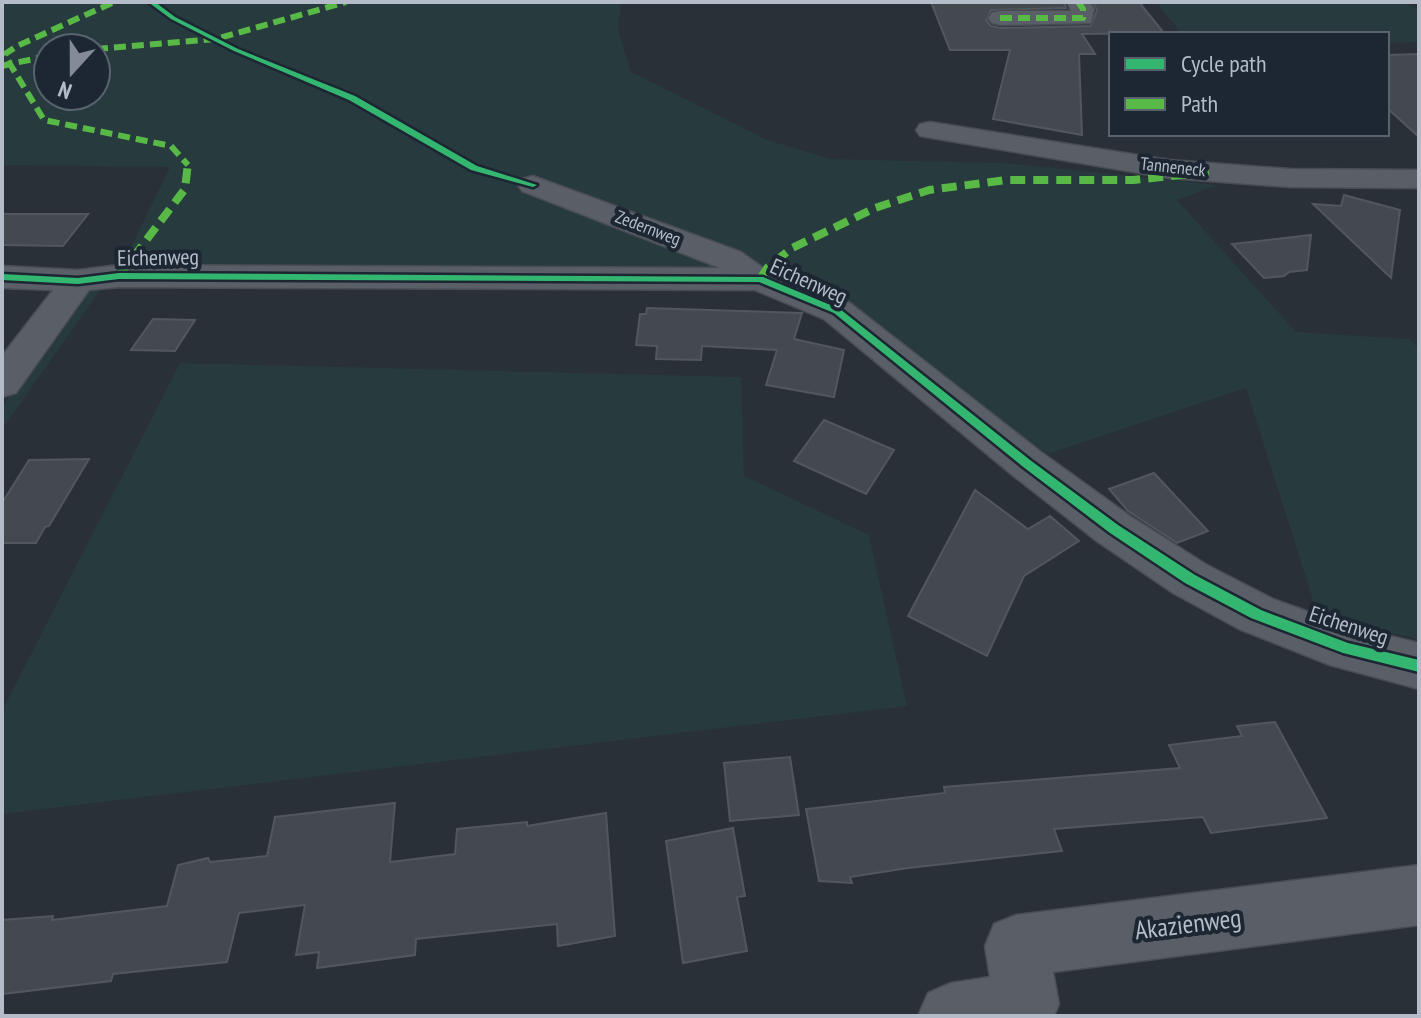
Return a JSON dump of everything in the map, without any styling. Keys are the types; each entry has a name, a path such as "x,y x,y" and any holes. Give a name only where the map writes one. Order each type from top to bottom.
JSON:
{"street":[{"path":"1000,18 1083,18 1083,9 1078,2"},
{"name":"Tanneneck","path":"930,130 1169,169 1290,178 1419,179"},
{"name":"Zedernweg","path":"533,185 729,259 760,279"},
{"name":"Eichenweg","path":"2,277 78,281 119,276 760,279 837,311 1026,463 1114,529 1190,579 1256,614 1348,649 1419,666"},
{"path":"2,383 78,281"},
{"name":"Akazienweg","path":"951,1016 1029,1010 1016,946 1419,895"}],"green space":[{"path":"2,2 621,2 618,30 631,72 767,140 831,159 1003,163 1217,185 1177,200 1296,332 1409,339 1419,349 1419,639 1319,619 1246,388 1048,454 896,348 845,305 779,267 577,273 118,274 170,167 2,165"},
{"path":"1156,2 1405,2 1419,10 1419,42 1389,43 1389,32 1180,32"},
{"path":"103,286 2,429 2,407 82,297 91,289"},
{"path":"180,363 741,377 744,476 869,535 907,706 2,814 2,711"}],"building":[{"path":"931,2 1064,2 1066,8 991,10 986,20 991,26 1000,28 1091,26 1097,10 1093,2 1139,2 1163,32 1082,34 1095,54 1079,54 1082,135 993,119 1010,50 950,50"},
{"path":"1419,54 1419,137 1389,110 1389,55"},
{"path":"1344,195 1400,210 1391,278 1313,204 1341,206"},
{"path":"2,214 88,214 63,246 2,245"},
{"path":"1311,235 1307,270 1289,272 1284,276 1264,278 1232,244"},
{"path":"647,308 802,313 794,339 844,350 834,397 766,385 777,350 702,346 701,360 656,359 657,346 636,345 640,314 646,314"},
{"path":"153,319 195,320 175,351 131,350"},
{"path":"824,420 894,450 866,494 794,461"},
{"path":"89,459 36,543 2,543 2,503 29,460"},
{"path":"1154,473 1208,531 1177,543 1128,511 1109,489"},
{"path":"975,490 1028,529 1050,516 1079,541 1024,576 987,656 908,616"},
{"path":"1275,722 1327,818 1211,833 1203,817 1054,829 1062,851 908,868 850,877 852,883 819,881 806,809 945,793 944,787 1180,768 1169,745 1242,736 1237,726"},
{"path":"790,757 799,815 730,821 724,763"},
{"path":"395,803 390,862 455,854 457,829 527,822 527,826 606,813 615,936 558,946 557,924 416,939 415,955 317,968 319,952 296,955 305,905 239,913 227,962 113,974 111,981 2,994 2,920 53,916 52,920 167,906 178,865 208,858 210,862 267,856 275,817"},
{"path":"733,828 745,896 737,897 747,951 683,963 666,841"}],"marked path":[{"path":"2,66 10,64 5,54 17,46 114,2"},
{"path":"112,48 216,39 346,2"},
{"path":"1000,18 1083,18 1083,9 1078,2"},
{"path":"32,59 10,64 32,100"},
{"path":"39,112 44,120 171,146 188,162 185,189 119,276"},
{"path":"760,279 768,267 792,248 875,208 929,190 1006,180 1133,180 1210,172"}],"cycle path":[{"path":"151,2 173,18 236,50 352,98 474,168 533,185"},
{"path":"2,277 78,281 119,276 760,279 837,311 1026,463 1114,529 1190,579 1256,614 1348,649 1419,666"}]}
